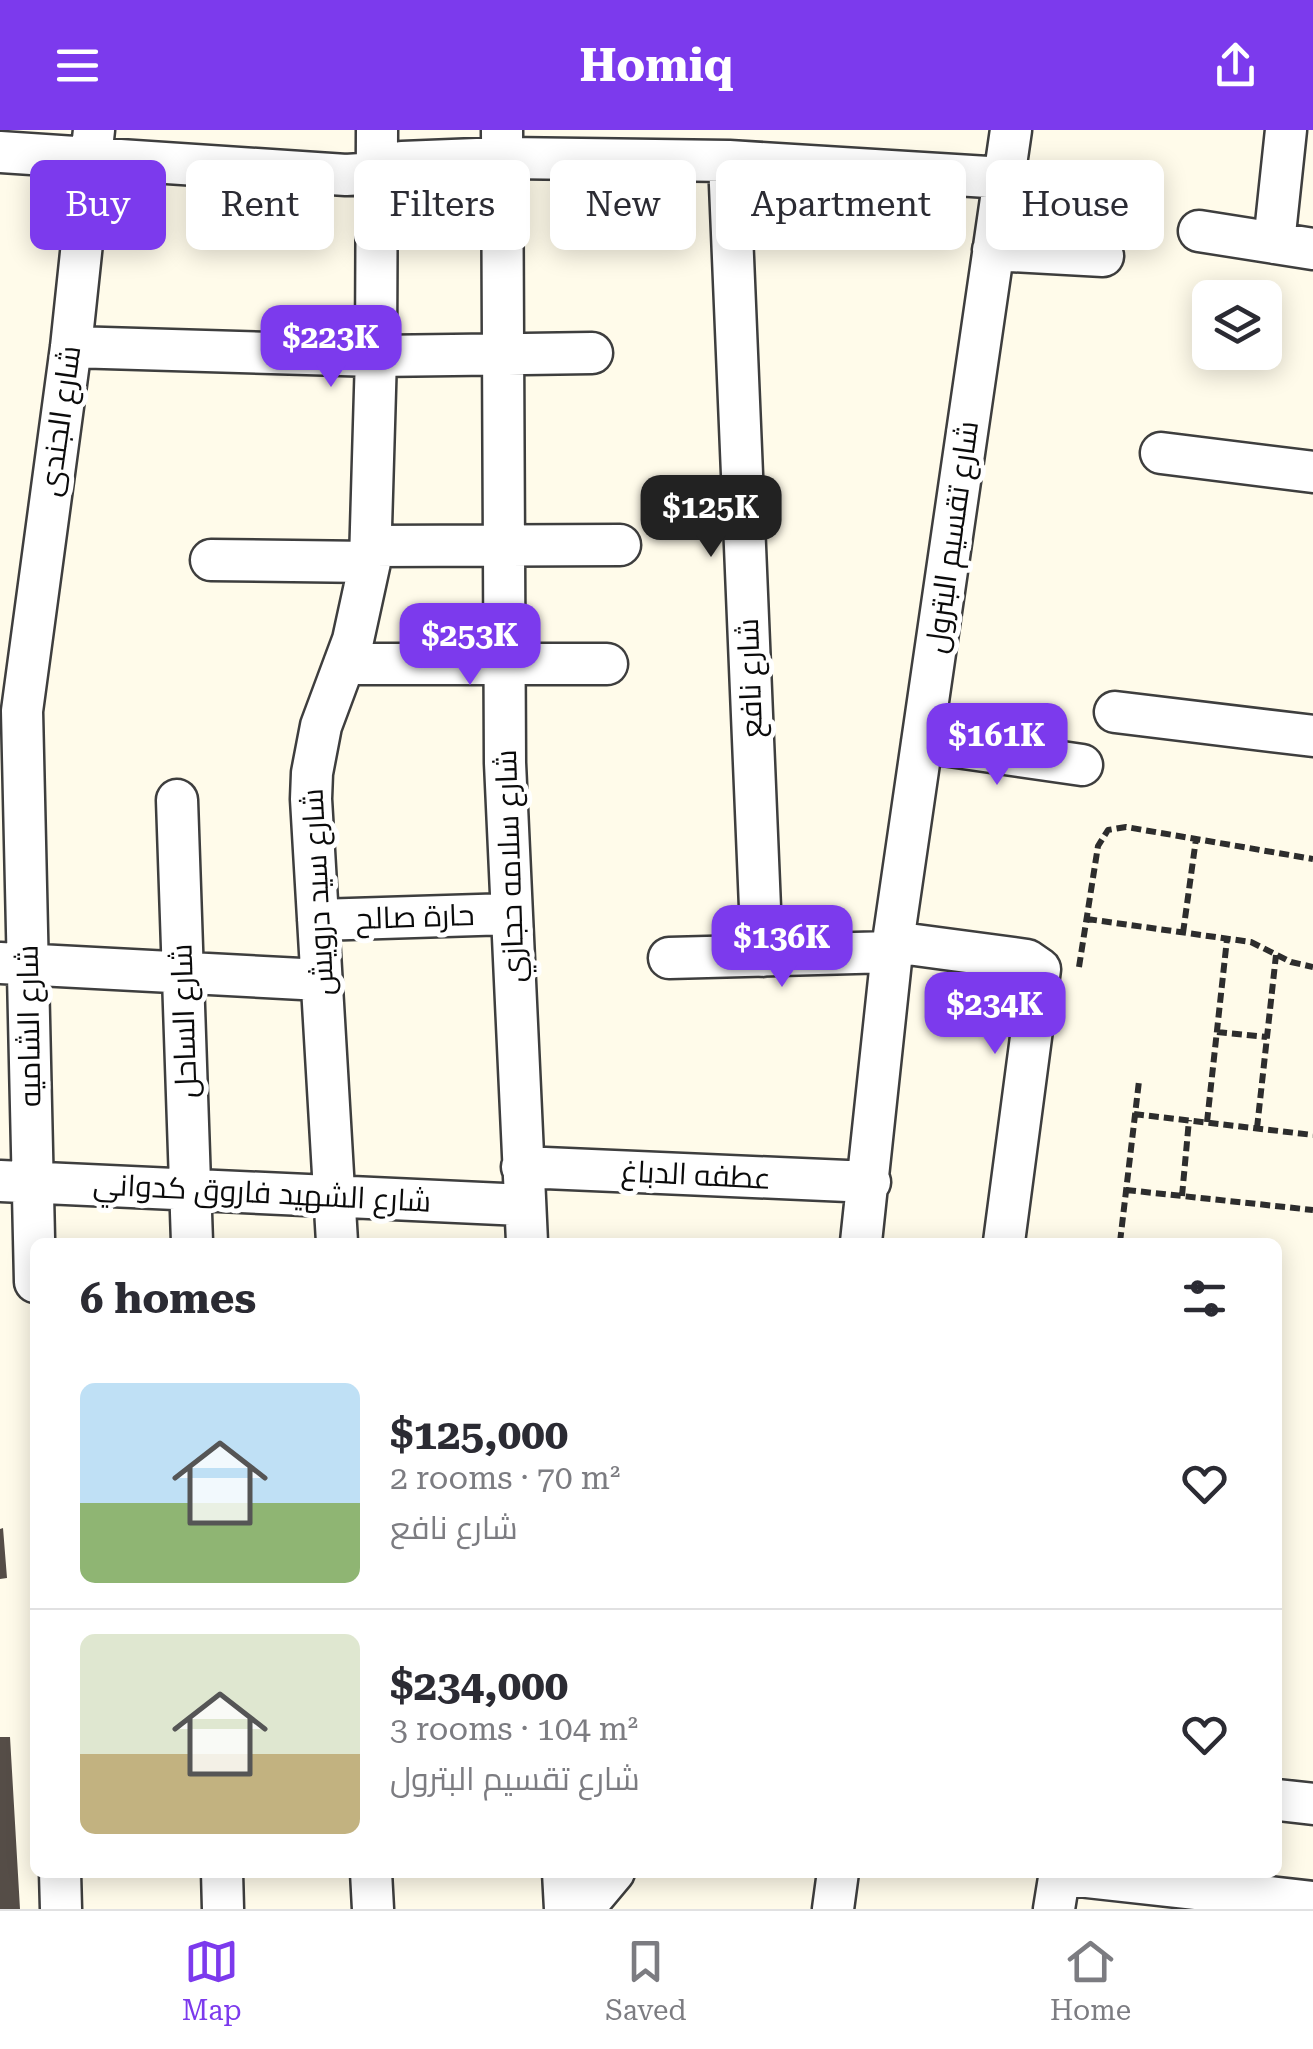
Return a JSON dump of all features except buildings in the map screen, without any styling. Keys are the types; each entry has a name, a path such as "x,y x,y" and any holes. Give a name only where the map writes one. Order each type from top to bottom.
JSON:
{"street":[{"name":"شارع سيد درويش","path":"377,130 377,160"},
{"name":"شارع تقسيم البترول","path":"1006,160 1010,130"},
{"path":"1199,231 1294,246 1286,130"},
{"path":"0,152 92,144 354,174"},
{"name":"شارع الجندى","path":"11,710 25,667 71,347 92,144"},
{"path":"413,160 502,144 716,160"},
{"name":"شارع سلامه حجازي","path":"502,144 504,664 524,1205"},
{"name":"شارع سيد درويش","path":"337,1238 312,773 321,726 361,614 370,554 377,250"},
{"name":"شارع نافع","path":"733,250 762,956"},
{"path":"994,250 1103,256"},
{"name":"شارع تقسيم البترول","path":"862,1238 893,947 994,250"},
{"path":"71,347 376,356 592,353"},
{"path":"1161,453 1313,472"},
{"path":"211,560 504,545 620,545"},
{"path":"344,664 608,664"},
{"name":"شارع الشاميه","path":"11,710 20,762 14,964 15,1182 30,1257"},
{"path":"1115,712 1313,736"},
{"path":"922,742 1082,765"},
{"name":"شارع الساحل","path":"178,800 192,1238"},
{"name":"حارة صالح","path":"318,920 511,914"},
{"path":"670,958 893,947 1027,960 1040,969 1005,1238"},
{"path":"14,964 321,980"},
{"name":"شارع الشهيد فاروق كدواني","path":"15,1182 524,1205"},
{"name":"عطفه الدباغ","path":"524,1205 870,1182"},
{"path":"1282,1800 1313,1804"},
{"path":"60,1878 61,1909"},
{"path":"222,1878 223,1909"},
{"path":"372,1878 373,1909"},
{"path":"563,1878 565,1909"},
{"path":"583,1909 609,1878"},
{"path":"833,1909 837,1878"},
{"path":"1058,1885 1292,1903"}],"path":[{"path":"1078,969 1098,846 1108,830 1126,827 1313,859"},
{"path":"1183,933 1196,839"},
{"path":"1087,919 1251,942 1313,967"},
{"path":"1207,1122 1227,939"},
{"path":"1257,1128 1276,954"},
{"path":"1217,1032 1267,1037"},
{"path":"1120,1238 1138,1081"},
{"path":"1134,1114 1313,1135"},
{"path":"1182,1196 1189,1120"},
{"path":"1126,1190 1313,1210"}]}
